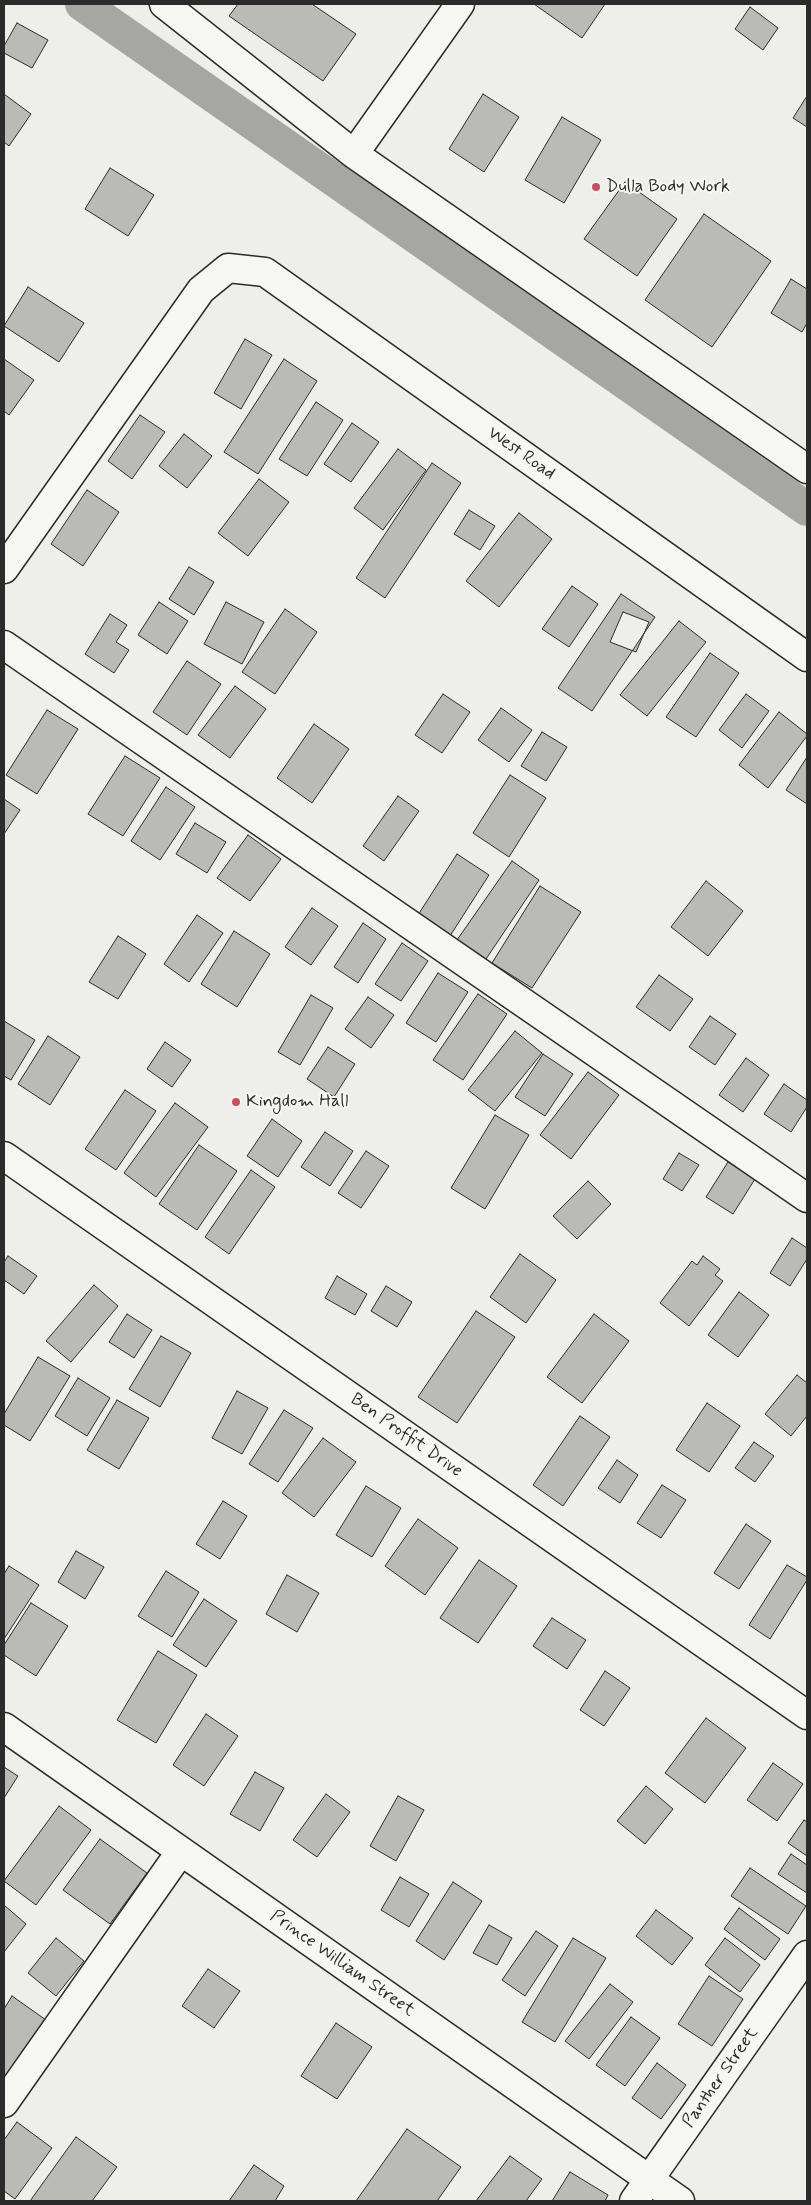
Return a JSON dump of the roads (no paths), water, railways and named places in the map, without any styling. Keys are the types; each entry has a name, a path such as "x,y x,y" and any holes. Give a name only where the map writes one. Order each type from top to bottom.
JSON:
{"street":[{"path":"164,4 354,154 807,470"},
{"path":"354,154 460,4"},
{"name":"West Road","path":"4,570 201,290 228,268 265,272 807,657"},
{"path":"4,645 807,1198"},
{"name":"Ben Proffit Drive","path":"4,1156 807,1715"},
{"name":"Prince William Street","path":"4,1726 182,1851 642,2190 680,2201"},
{"path":"4,2103 182,1851"},
{"name":"Panther Street","path":"642,2190 807,1955"}],"waterway":[{"path":"82,4 807,509"}],"place":[{"name":"Dulla Body Work","path":"596,187"},
{"name":"Kingdom Hall","path":"236,1102"}]}
